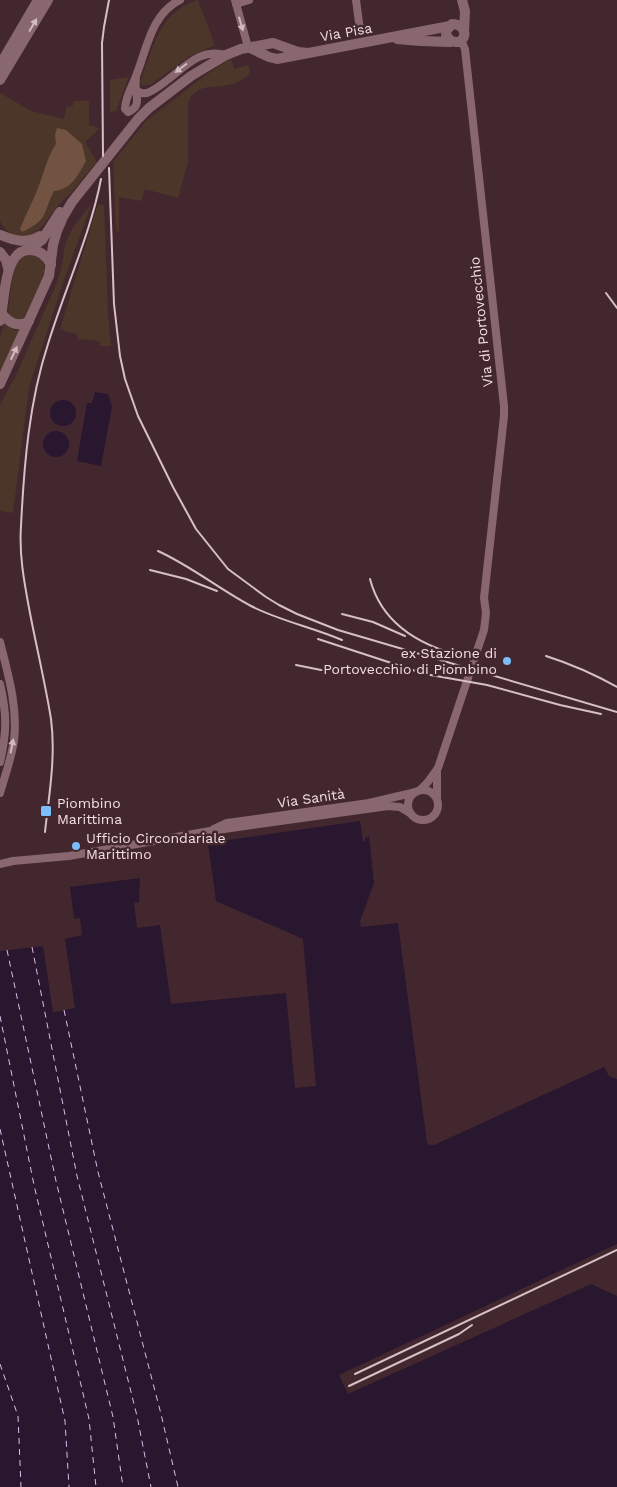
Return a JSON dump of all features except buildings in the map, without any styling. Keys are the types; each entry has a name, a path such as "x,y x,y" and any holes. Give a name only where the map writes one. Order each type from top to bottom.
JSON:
{"main road":[{"path":"0,80 38,0"},
{"path":"0,65 48,0"},
{"path":"451,25 461,10 462,2"},
{"path":"459,38 465,11 462,2"},
{"path":"451,25 460,25 459,38"},
{"name":"Via Pisa","path":"248,48 273,59 451,25"},
{"name":"Via di Portovecchio","path":"451,25 446,35 459,38"},
{"name":"Via Pisa","path":"389,38 423,42 459,38"},
{"name":"Via Pisa","path":"248,48 273,43 298,52 308,53"},
{"path":"281,58 284,53 283,46"},
{"path":"0,384 47,281 57,230 72,202 132,126 149,108 191,76 226,55 248,48"},
{"path":"29,322 18,325 8,321 1,315 3,291 8,268 14,258 42,240 60,212 72,202"},
{"path":"0,235 17,241 29,240 40,236 51,225"},
{"path":"0,235 26,250 40,252 51,265"},
{"path":"0,252 6,260 8,268"}],"street":[{"path":"136,76 137,106 131,111 126,111 127,96 151,33 156,23 169,7 180,0"},
{"path":"248,48 235,2 249,0"},
{"path":"356,0 360,30"},
{"name":"Via di Portovecchio","path":"418,791 427,783 438,768 480,641 479,629 484,601 504,416 465,49 459,38"},
{"path":"136,90 141,93 150,92 200,56 216,52 226,55"},
{"path":"0,642 13,697 15,728 14,743 0,794"},
{"path":"0,684 6,714 5,742 0,762"},
{"name":"Via di Portovecchio","path":"437,798 438,768"},
{"path":"410,813 408,801 418,791 428,790 437,798"},
{"name":"Via Sanità","path":"210,831 226,823 383,800 418,791"},
{"name":"Via Sanità","path":"14,861 68,856 210,831 388,806 400,807 419,820 431,819 438,810 437,798"},
{"path":"0,858 14,861"},
{"path":"0,864 14,861"}],"shaded area":[{"path":"197,0 215,45 189,57 150,85 142,86 140,82 159,33 171,16 179,9"},
{"path":"231,58 234,69 248,65 249,75 239,82 201,89 191,96 188,103 188,162 178,198 145,189 141,201 119,197 119,232 116,231 113,162 146,121"},
{"path":"129,77 116,111 110,112 110,80"},
{"path":"0,93 31,111 64,119 66,107 73,106 73,101 89,101 89,125 100,128 85,142 97,162 55,209 41,228 35,233 25,236 10,233 0,221"},
{"path":"57,128 66,130 82,144 86,161 69,185 54,191 41,220 22,232 20,229 50,154 56,144 55,135"},
{"path":"92,203 64,280 29,387 13,513 0,511 0,405 16,375 56,285 66,241 74,226"},
{"path":"98,204 104,205 111,346 100,346 100,341 77,339 78,335 60,329"},
{"path":"30,254 42,261 45,274 25,316 15,319 8,310 14,266 20,257"},
{"path":"4,324 14,330 21,331 0,374 0,337"},
{"path":"95,392 108,394 112,407 101,466 77,461 87,403 92,403"},
{"path":"63,400 72,404 76,413 72,422 63,426 54,422 50,413 54,404"},
{"path":"56,431 65,435 69,444 65,453 56,457 47,453 43,444 47,435"},
{"path":"360,821 363,841 369,836 374,883 360,921 361,927 398,923 427,1143 434,1145 604,1067 609,1076 617,1079 617,1244 339,1375 348,1394 591,1284 617,1296 617,1487 0,1487 0,951 43,946 53,1012 75,1008 65,939 82,935 80,918 74,919 70,887 140,878 139,902 134,903 137,928 160,925 171,1004 286,993 295,1088 316,1086 303,939 216,901 208,843"}],"ferry route":[{"path":"32,947 77,1176 137,1416 151,1487"},
{"path":"7,950 56,1181 113,1417 123,1487"},
{"path":"64,1010 98,1172 178,1487"},
{"path":"0,1016 34,1185 89,1419 96,1487"},
{"path":"0,1129 65,1421 69,1487"},
{"path":"0,1364 18,1416 21,1487"}],"railway":[{"path":"103,156 102,43 109,0"},
{"path":"109,168 114,304 120,356 125,379 138,416 173,487 196,529 228,569 279,605 338,630 617,712"},
{"path":"45,832 53,747 49,705 22,567 21,536 24,480 28,434 36,388 55,323 90,221 101,179"},
{"path":"606,293 617,308"},
{"path":"158,551 251,606 273,616 342,640"},
{"path":"150,570 186,579 217,591"},
{"path":"370,579 384,609 406,632 435,647 466,657"},
{"path":"342,614 373,622 405,636"},
{"path":"318,639 425,674 487,685 601,714"},
{"path":"546,656 564,662 617,687"},
{"path":"296,665 321,670 405,672"},
{"path":"355,1374 617,1250"},
{"path":"349,1386 459,1334 472,1325"}],"place":[{"name":"ex Stazione di Portovecchio di Piombino","path":"507,661"},
{"name":"Piombino Marittima","path":"46,811"},
{"name":"Ufficio Circondariale Marittimo","path":"76,846"}]}
